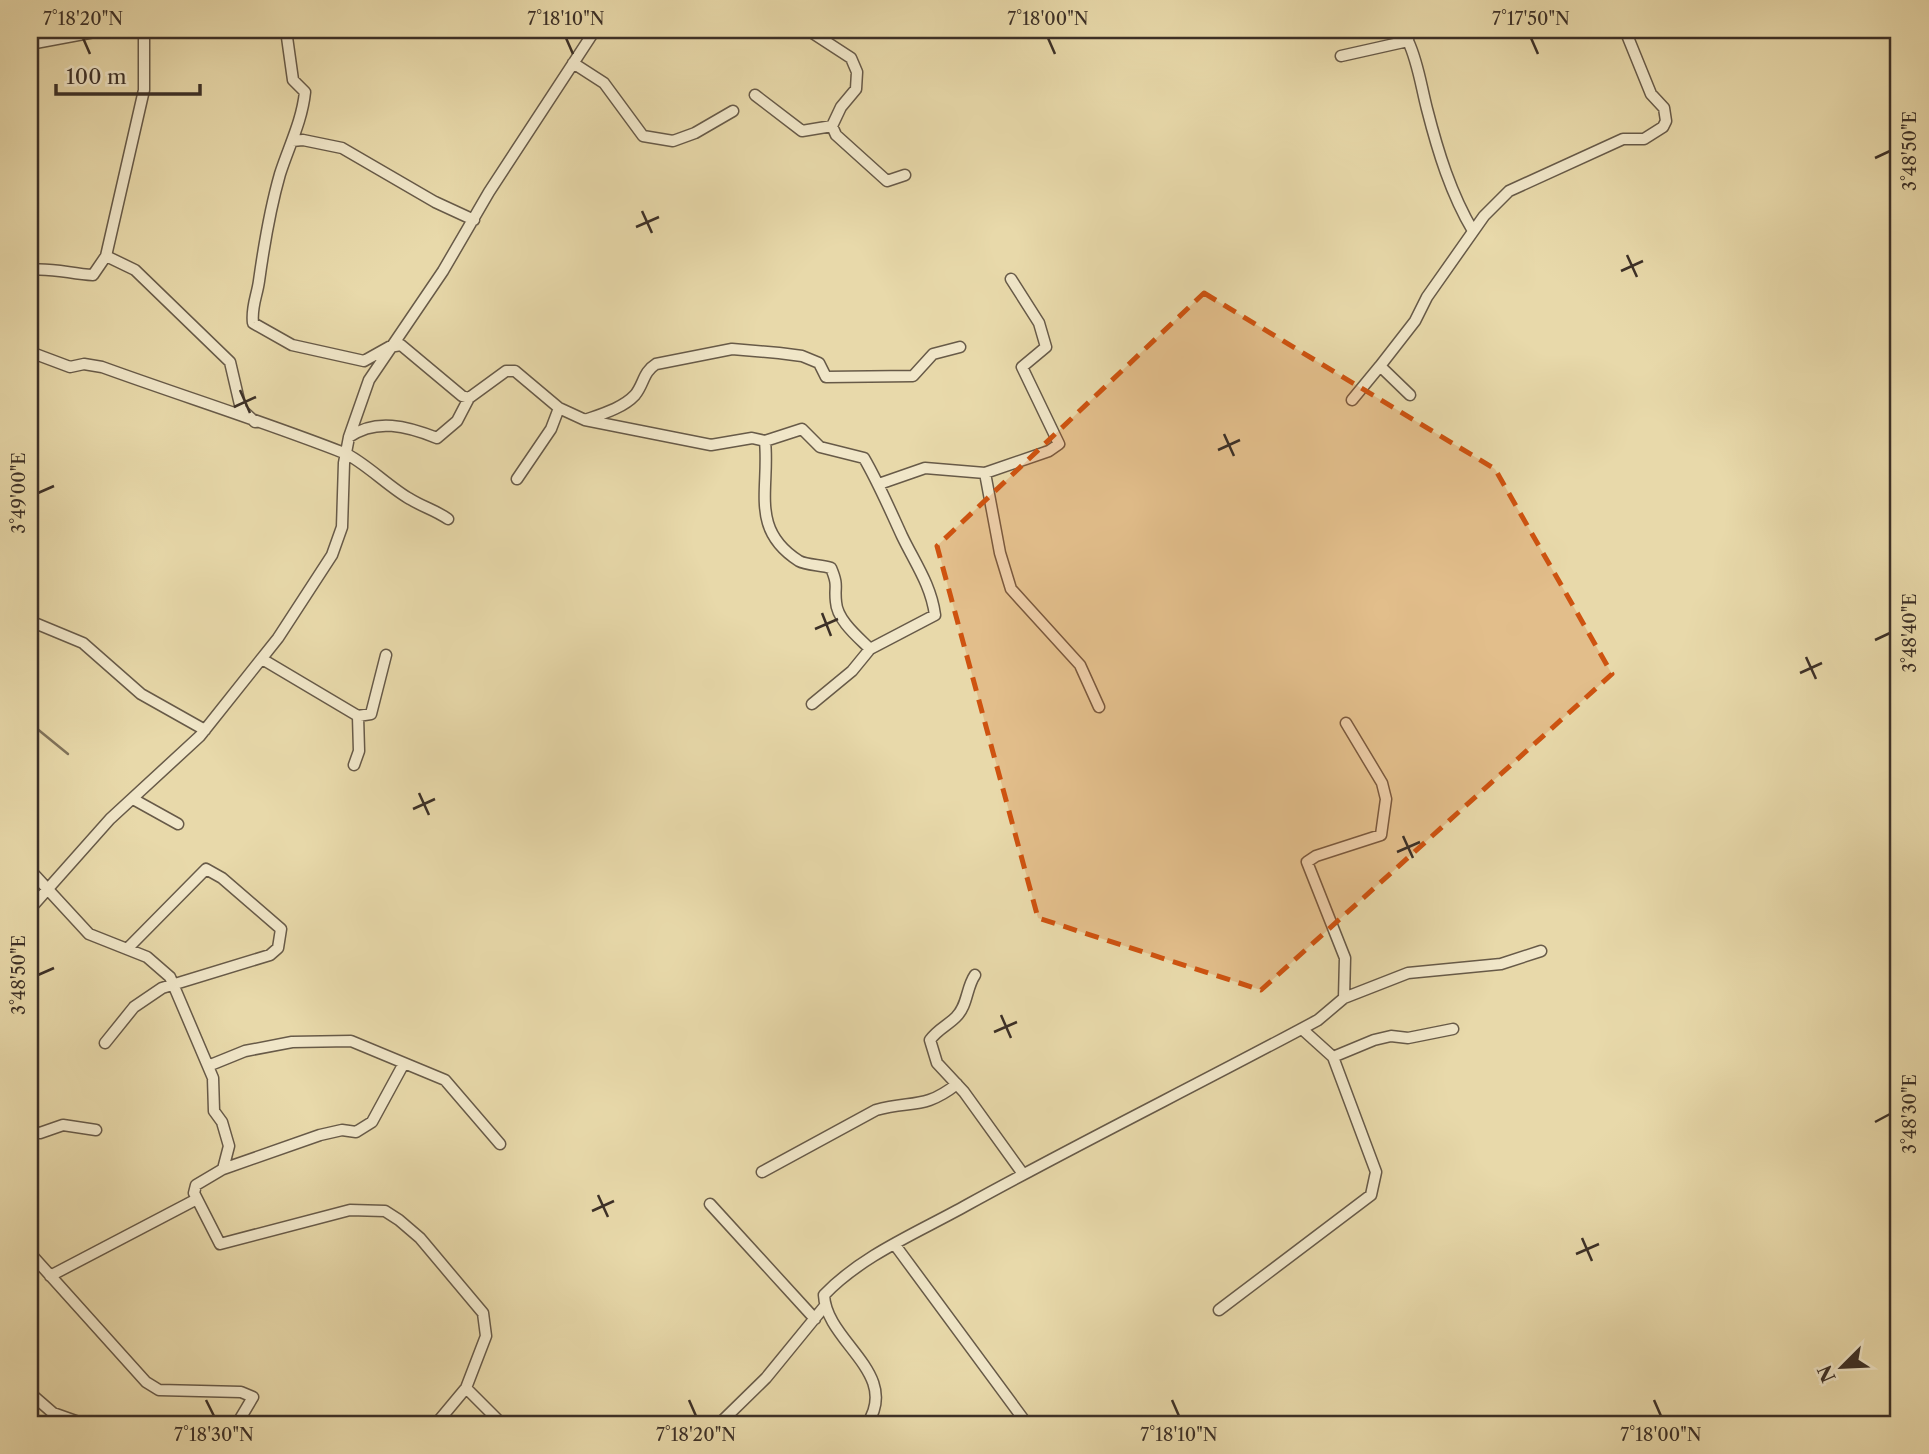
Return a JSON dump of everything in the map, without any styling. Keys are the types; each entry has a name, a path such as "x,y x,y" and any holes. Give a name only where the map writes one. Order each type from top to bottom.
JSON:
{"street":[{"path":"30,44 105,30"},
{"path":"30,270 47,267 71,274 93,275 106,256 144,90 144,30"},
{"path":"286,30 293,79 305,92 303,116 292,141 262,247 258,290 251,310 253,323 292,345 364,361 389,346 401,345 463,396 469,398"},
{"path":"30,909 110,819 205,730 262,659 332,555 342,527 349,437 369,380 389,346 443,271 595,30"},
{"path":"808,30 851,58 857,72 856,89 841,107 832,126 836,135 887,181 905,175"},
{"path":"1409,30 1408,41 1455,201 1473,231"},
{"path":"1352,400 1415,321 1427,297 1484,216 1516,187 1623,139 1644,139 1663,127 1667,121 1664,108 1651,94 1625,30"},
{"path":"1341,56 1374,46 1408,41"},
{"path":"573,63 604,83 643,136 673,141 695,134 733,111"},
{"path":"755,95 803,131 832,126"},
{"path":"292,141 303,140 342,148 435,202 474,220"},
{"path":"106,256 135,270 230,362 242,409 255,422"},
{"path":"879,484 925,468 985,473 1049,451 1059,444 1022,367 1046,348 1039,323 1011,279"},
{"path":"585,420 628,402 637,393 648,369 656,364 723,351 802,356 819,363 826,377 913,376 933,355 960,347"},
{"path":"30,352 70,367 84,364 102,367 255,422 307,437 332,451 346,454 408,498 431,507 448,519"},
{"path":"1380,366 1410,396"},
{"path":"349,437 361,429 381,424 415,429 437,438 457,421 469,398 506,371 515,372 559,408 585,420 711,445 752,438 765,441 802,429 820,447 864,458 879,484 902,537 932,591 935,615 870,649 852,671 812,704"},
{"path":"517,479 545,439 559,408"},
{"path":"765,441 764,500 767,524 776,543 802,563 816,563 831,568 838,585 835,602 841,615 870,649"},
{"path":"985,473 1000,554 1011,589 1080,665 1099,707"},
{"path":"30,621 83,643 141,694 205,730"},
{"path":"262,659 358,716 371,714 386,654"},
{"path":"355,765 359,751 358,716"},
{"path":"1344,998 1345,958 1307,862 1316,856 1381,835 1386,799 1382,783 1346,723"},
{"path":"133,799 178,824"},
{"path":"105,1043 134,1007 173,984 270,955 278,948 281,929 222,878 205,869 128,948"},
{"path":"30,870 89,934 128,948 156,964 173,984 213,1078 214,1111 222,1122 229,1146 223,1169"},
{"path":"867,1424 876,1404 870,1374 829,1318 824,1307 824,1295 832,1287 895,1245 1023,1174 1318,1020 1344,998 1408,973 1501,964 1541,951"},
{"path":"975,975 967,1000 956,1017 939,1028 930,1040 937,1063 957,1084 1023,1174"},
{"path":"1219,1310 1371,1195 1376,1172 1333,1057 1302,1029"},
{"path":"1333,1057 1383,1038 1408,1038 1453,1029"},
{"path":"208,1066 245,1051 302,1041 351,1041 391,1056 403,1065 445,1080 500,1144"},
{"path":"403,1065 372,1122 356,1132 342,1130 320,1135 223,1169 196,1185 197,1199 220,1244 350,1210 384,1211 420,1238 483,1313 486,1336 466,1388 436,1424"},
{"path":"762,1172 876,1110 896,1104 914,1106 938,1099 957,1084"},
{"path":"30,1132 40,1133 63,1125 96,1130"},
{"path":"50,1276 197,1199"},
{"path":"710,1204 815,1319"},
{"path":"895,1245 1027,1424"},
{"path":"30,1253 146,1382 159,1390 241,1392 253,1397 237,1424"},
{"path":"719,1424 766,1378 824,1307"},
{"path":"466,1388 502,1424"},
{"path":"30,1393 53,1413 84,1424"}],"highlighted area":[{"path":"1204,293 1495,469 1612,674 1261,990 1038,918 937,546"}],"waterway":[{"path":"30,723 68,754"}]}
